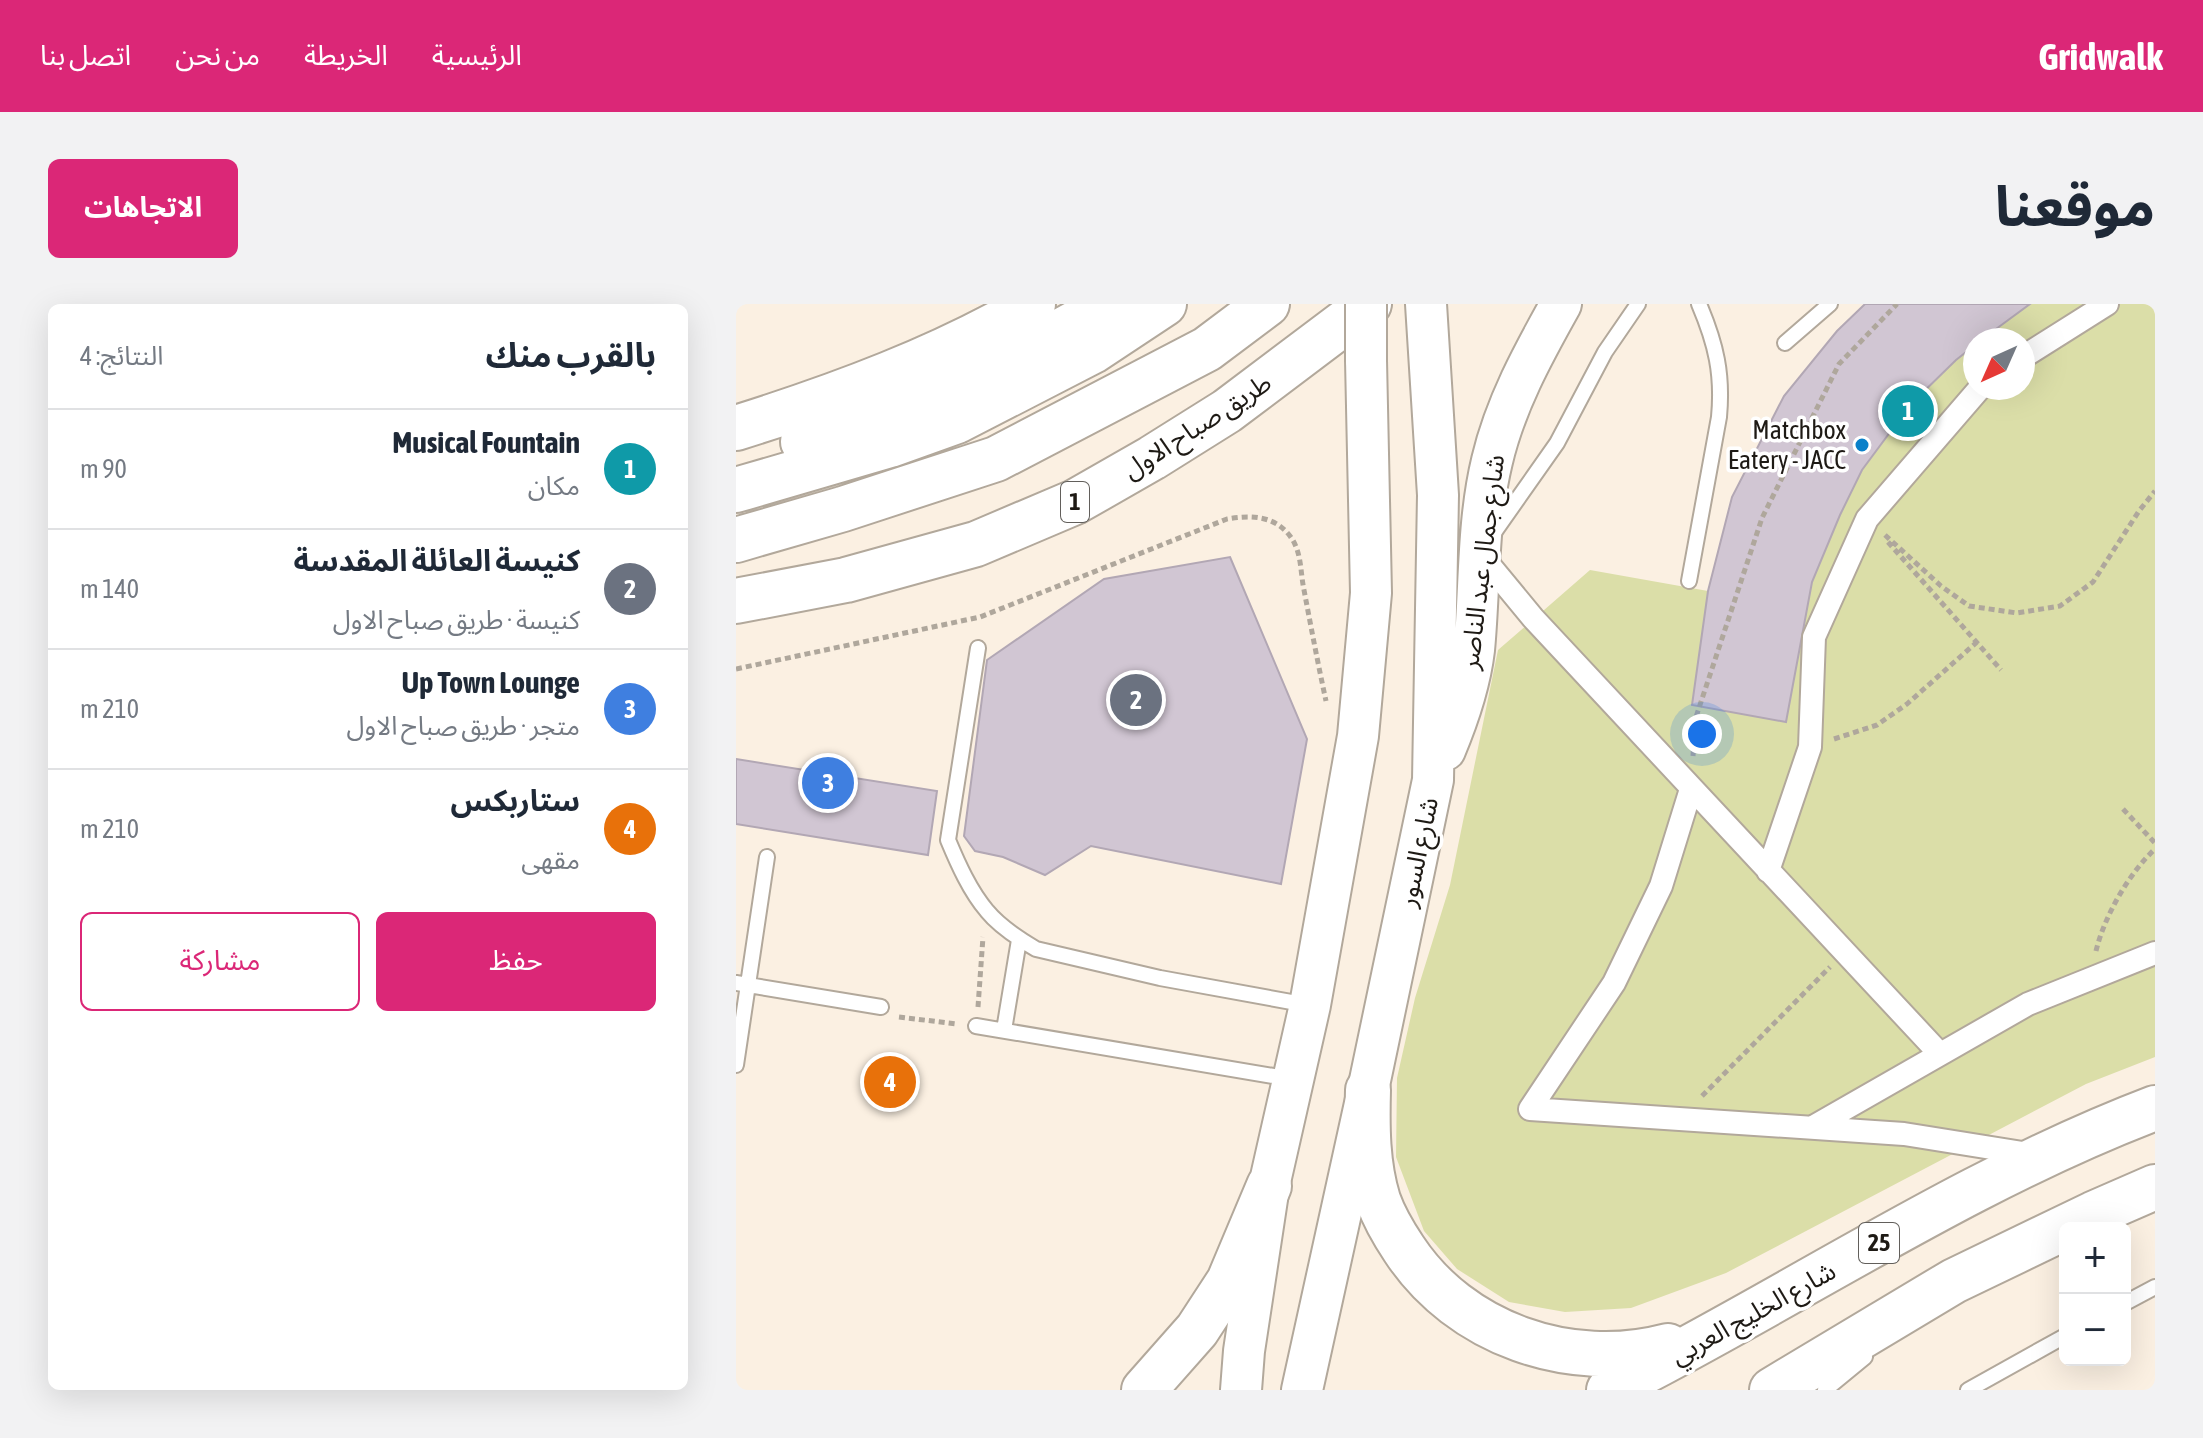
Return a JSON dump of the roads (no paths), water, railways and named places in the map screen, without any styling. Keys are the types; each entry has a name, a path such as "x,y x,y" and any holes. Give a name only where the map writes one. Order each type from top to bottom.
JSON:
{"main road":[{"path":"736,428 881,378 1000,323 1033,304"},
{"path":"736,461 770,453 959,387 1105,304"},
{"path":"736,490 890,445 957,421 1093,351 1164,304"},
{"path":"736,540 996,459 1207,349 1267,304"},
{"path":"1241,1390 1269,1186 1310,1005 1358,736 1371,593 1367,304"},
{"name":"طريق صباح الاول","path":"736,601 846,580 976,544 1075,502 1227,411 1367,304"},
{"name":"شارع جمال عبد الناصر","path":"1433,780 1458,717 1473,653 1479,554 1492,460 1510,405 1533,353 1561,304"},
{"name":"شارع السور","path":"1302,1390 1433,780 1438,495 1426,311"},
{"path":"1368,1090 1371,1166 1379,1202 1387,1220 1421,1272 1471,1315 1513,1337 1578,1354 1643,1353 1721,1332"},
{"name":"شارع الخليج العربي","path":"1609,1390 1721,1332 1929,1215 2044,1157 2155,1108"},
{"path":"1144,1390 1197,1330 1229,1281 1269,1186"},
{"path":"1772,1390 1954,1281 2155,1187"}],"street":[{"path":"2035,349 2107,304"},
{"path":"1768,871 1810,747 1814,637 1867,519 1970,400"},
{"path":"1479,554 1533,618 1940,1054"},
{"path":"1691,789 1661,886 1614,983 1530,1109 1904,1134 2044,1157"},
{"path":"1813,1127 2028,1004 2155,953"}],"lane":[{"path":"1479,554 1557,443 1605,352 1638,304"},
{"path":"1689,581 1721,395 1717,353 1699,304"},
{"path":"1785,343 1830,304"},
{"path":"978,648 948,840 959,867 986,911 1019,940 1036,949 1129,971 1310,1005"},
{"path":"736,1065 742,984 767,857"},
{"path":"1004,1030 1019,940"},
{"path":"742,984 881,1007"},
{"path":"976,1026 1293,1080"},
{"path":"1825,1390 1954,1281"},
{"path":"2131,1300 2155,1287"},
{"path":"1968,1390 2059,1339"}],"place":[{"name":"Musical Fountain","path":"1908,411"},
{"name":"Matchbox Eatery - JACC","path":"1862,445"},
{"name":"كنيسة العائلة المقدسة","path":"1136,700"},
{"name":"Up Town Lounge","path":"828,783"},
{"name":"ستاربكس","path":"890,1082"}]}
